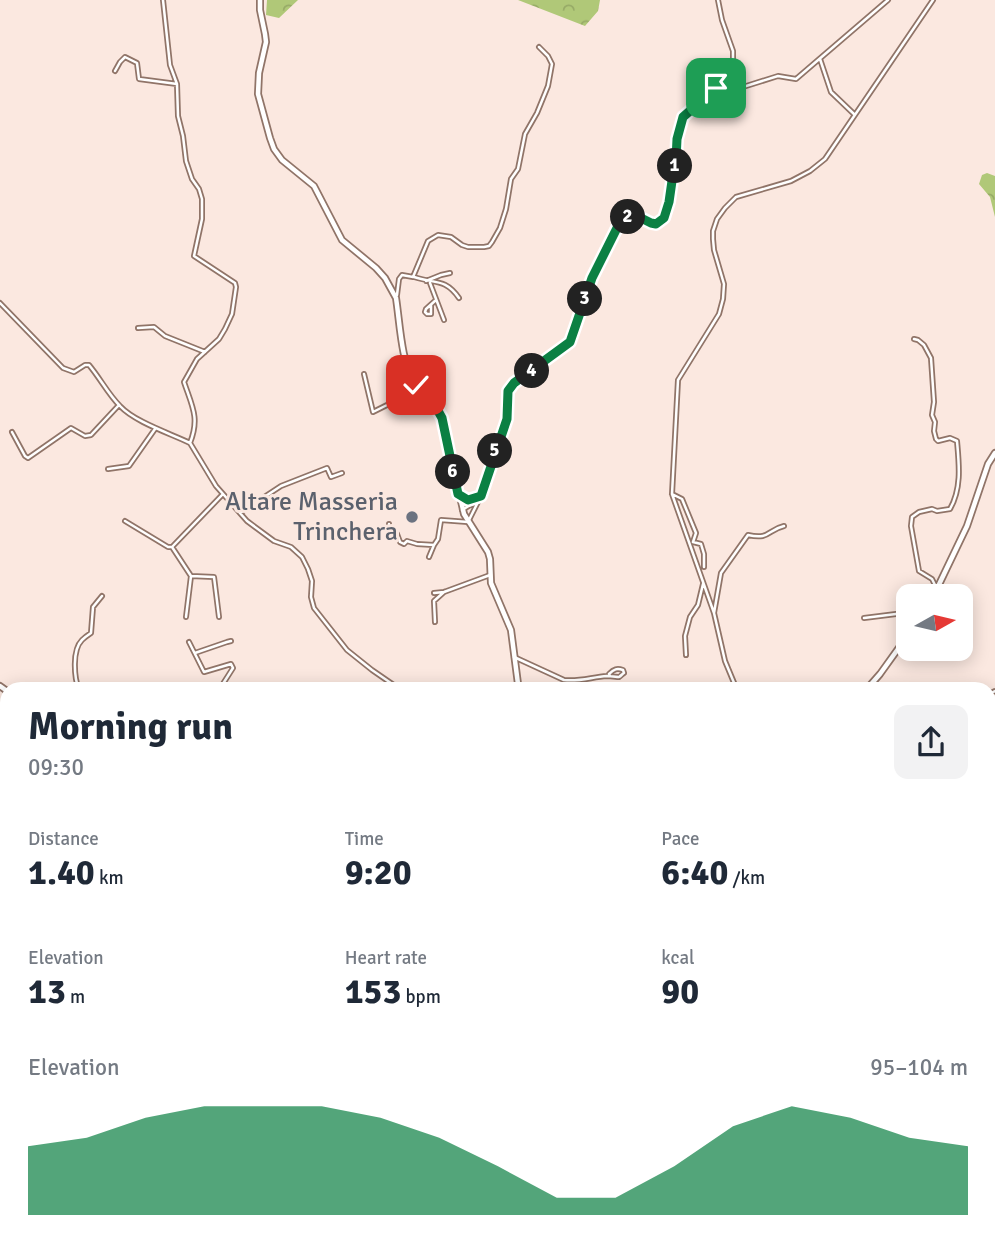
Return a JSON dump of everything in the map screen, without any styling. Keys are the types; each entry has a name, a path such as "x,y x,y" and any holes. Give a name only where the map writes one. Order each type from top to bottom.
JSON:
{"main road":[{"path":"260,0 265,42 258,73 258,94 274,149 282,160 314,186 342,240 376,268 396,298 410,375 442,418 462,507 468,522 488,552 491,583 511,630 518,682"},
{"path":"939,584 968,526 988,464 995,453"},
{"path":"873,682 896,652"}],"street":[{"path":"163,0 170,65 177,84 177,116 186,161 202,199 202,219 194,256 235,283 236,287 232,314 225,329 219,339 197,359 184,382 196,419 196,429 190,443"},
{"path":"429,557 438,539 442,520 468,522 481,496 507,419 508,391 514,383 570,342 592,278 618,226 624,219 635,215 656,224 664,218 683,117 728,77 733,68 733,51 718,0"},
{"path":"716,88 743,87 778,76 796,79 888,0"},
{"path":"734,682 725,661 714,613 673,494 678,380 719,314 723,299 724,284 714,250 713,231 717,219 736,197 791,181 825,159 933,0"},
{"path":"413,276 428,241 433,237 451,237 468,247 489,246 492,242 506,209 511,179 518,169 525,134 548,86 552,64 539,47"},
{"path":"115,71 125,57 137,63 139,79 177,84"},
{"path":"820,59 831,92 855,115"},
{"path":"428,282 450,273"},
{"path":"396,298 402,275 451,286 459,298"},
{"path":"428,282 444,320"},
{"path":"431,305 436,300"},
{"path":"0,303 63,368 74,372 89,365 126,412 190,443 216,486 247,521 274,541 291,547 302,557 312,581 311,597 314,608 347,650 389,682"},
{"path":"138,328 154,327 165,336 205,352"},
{"path":"914,340 924,345 931,358 934,402 932,415 936,439 938,441 950,438 957,441 958,449 958,487 950,509 915,513 911,521 919,571 932,579 934,584"},
{"path":"364,374 373,412 419,389"},
{"path":"12,432 24,456 28,458 71,428 85,436 91,435 119,405"},
{"path":"108,469 130,466 156,428"},
{"path":"240,513 281,486 315,472 327,468 331,477 342,473"},
{"path":"172,547 223,494"},
{"path":"458,494 468,500"},
{"path":"673,494 681,499 696,533 692,542 701,544 704,567"},
{"path":"462,507 468,500 481,496"},
{"path":"462,507 477,501"},
{"path":"125,521 172,547 191,576 186,617"},
{"path":"389,524 389,528 404,544 407,541 434,545"},
{"path":"714,613 721,573 748,535 768,535 777,527 784,526"},
{"path":"434,593 444,592 490,575"},
{"path":"191,576 214,578 219,617"},
{"path":"686,655 685,636 690,617 698,606 703,584"},
{"path":"435,622 434,601 444,592"},
{"path":"76,682 76,654 80,641 91,633 93,607 102,597"},
{"path":"864,618 896,614"},
{"path":"195,653 231,641"},
{"path":"189,642 204,672 232,665 233,668 224,682"},
{"path":"514,657 564,680 579,681 610,676"},
{"path":"221,667 228,676"}],"green space":[{"path":"267,0 298,0 279,18 266,15"},
{"path":"518,0 600,0 598,11 585,26"},
{"path":"987,173 995,176 995,217 990,197 979,184 982,175"}],"place":[{"name":"Altare Masseria Trinchera","path":"412,517"}],"route":[{"path":"416,385 442,418 458,494 468,500 481,496 507,419 508,391 514,383 569,345 592,278 624,219 639,215 656,224 664,218 683,117 716,88"}]}
